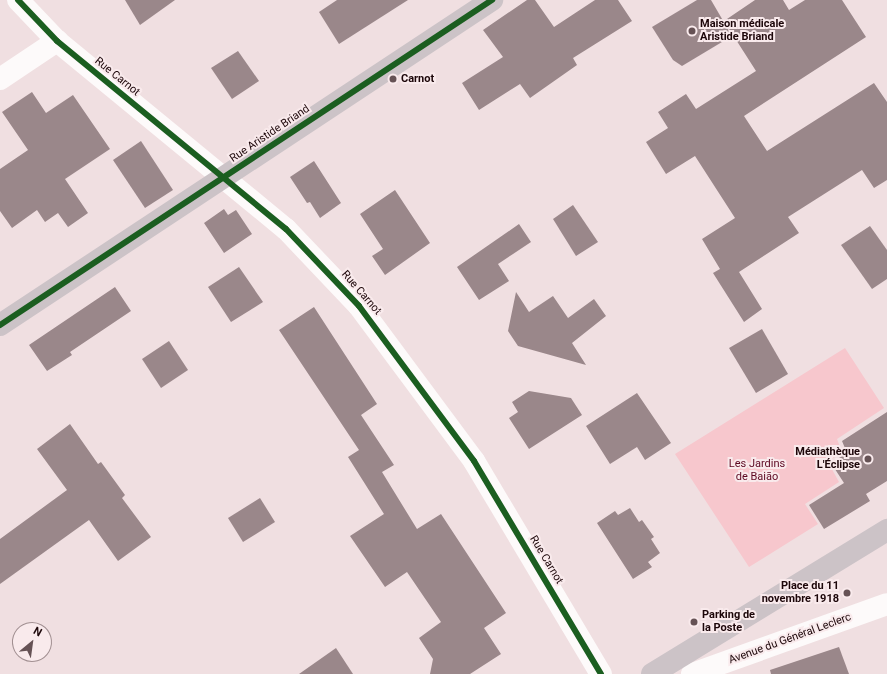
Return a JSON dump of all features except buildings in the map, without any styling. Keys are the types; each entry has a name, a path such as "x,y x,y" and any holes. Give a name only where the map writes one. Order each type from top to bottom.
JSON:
{"street":[{"name":"Rue Carnot","path":"18,0 57,41 223,177 306,250 332,275 384,336 474,461 601,674"},
{"name":"Rue Aristide Briand","path":"0,325 492,0"},
{"path":"0,80 57,41"},
{"path":"652,674 887,530"},
{"name":"Avenue du Général Leclerc","path":"692,674 887,604"}],"green space":[{"name":"Les Jardins de Baião","path":"845,348 884,408 837,439 842,452 828,462 839,482 805,504 818,524 749,567 675,454"}],"cycle path":[{"path":"18,0 57,41 286,229 359,306 474,461 601,674"},
{"path":"0,325 492,0"}],"place":[{"name":"Maison médicale Aristide Briand","path":"692,31"},
{"name":"Carnot","path":"393,79"},
{"name":"Médiathèque L'Éclipse","path":"868,459"},
{"name":"Place du 11 novembre 1918","path":"847,593"},
{"name":"Parking de la Poste","path":"694,622"}]}
